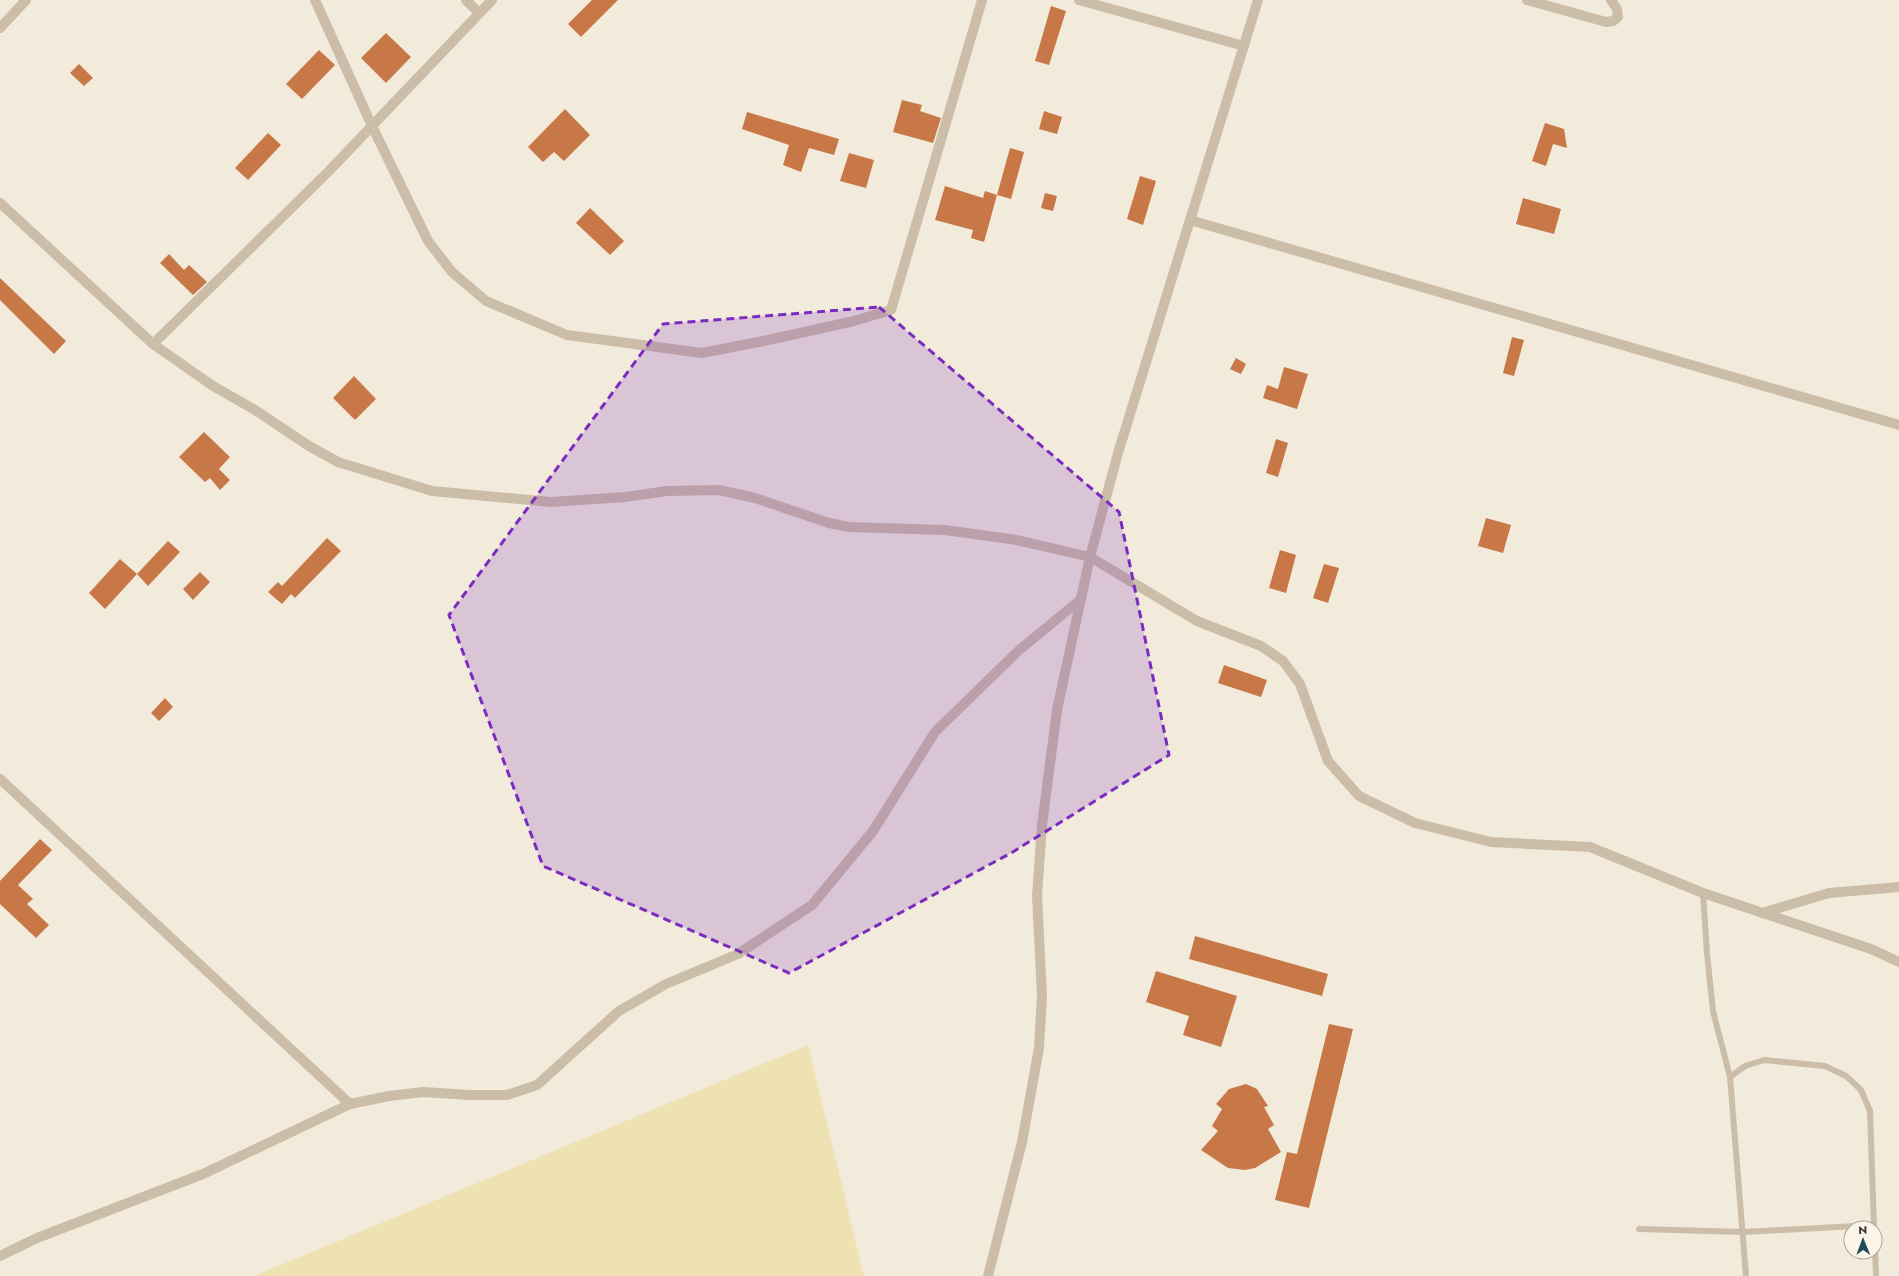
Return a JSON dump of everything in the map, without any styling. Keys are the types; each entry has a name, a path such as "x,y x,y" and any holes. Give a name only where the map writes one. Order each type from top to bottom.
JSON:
{"street":[{"path":"0,28 26,0"},
{"path":"314,0 372,126 428,241 452,272 486,301 567,335 702,352 768,340 850,322 891,310 982,0"},
{"path":"466,0 479,13"},
{"path":"153,344 237,263 372,126 492,0"},
{"path":"1079,0 1244,46"},
{"path":"988,1276 1022,1142 1039,1048 1042,996 1037,896 1042,825 1057,710 1080,600 1118,453 1258,0"},
{"path":"1527,0 1606,22 1613,21 1618,17 1617,9 1611,0"},
{"path":"0,203 153,344 213,386 255,410 309,446 338,462 432,491 550,502 625,497 667,491 719,490 755,498 829,523 850,527 945,530 1017,540 1090,557 1197,621 1261,646 1283,661 1300,684 1328,761 1359,796 1414,823 1491,842 1590,847 1703,893 1871,950 1899,962"},
{"path":"1190,220 1899,424"},
{"path":"0,1256 37,1238 203,1174 350,1104 389,1096 423,1092 470,1095 507,1095 537,1085 620,1011 666,984 738,954 812,905 873,831 935,732 1017,652 1080,600"},
{"path":"0,780 350,1104"},
{"path":"1762,913 1829,893 1899,887"}],"lane":[{"path":"1703,893 1706,953 1713,1011 1730,1077 1746,1276"},
{"path":"1730,1077 1745,1066 1764,1060 1825,1066 1846,1076 1861,1090 1870,1110 1874,1220"},
{"path":"1639,1229 1743,1232 1843,1228"},
{"path":"1875,1260 1876,1276"}],"highlighted area":[{"path":"879,307 1119,512 1169,755 1011,853 789,973 543,866 449,615 663,324"}],"sand":[{"path":"808,1045 864,1276 254,1276"}],"building":[{"path":"592,0 618,0 581,37 568,24"},
{"path":"1051,6 1066,11 1049,65 1035,61"},
{"path":"386,33 411,57 386,83 361,58"},
{"path":"319,50 335,65 302,99 286,84"},
{"path":"79,64 93,78 84,86 70,73"},
{"path":"902,100 922,105 920,111 941,118 933,143 893,132"},
{"path":"565,109 590,135 564,161 554,152 543,162 528,147"},
{"path":"1044,111 1062,117 1057,134 1039,129"},
{"path":"747,112 839,139 834,155 809,148 801,172 783,165 789,145 742,129"},
{"path":"1545,123 1564,129 1567,148 1553,144 1546,166 1532,161"},
{"path":"268,133 281,145 248,180 235,168"},
{"path":"1010,148 1024,152 1011,199 997,195"},
{"path":"849,153 874,160 866,188 840,181"},
{"path":"1140,176 1156,181 1143,225 1127,219"},
{"path":"945,186 983,198 985,191 997,195 984,242 971,238 973,230 935,220"},
{"path":"1045,193 1057,196 1053,211 1041,208"},
{"path":"1523,198 1561,209 1554,234 1516,224"},
{"path":"590,208 624,241 610,255 576,223"},
{"path":"169,254 184,270 189,265 207,282 193,295 160,263"},
{"path":"0,278 66,341 54,354 0,300"},
{"path":"1512,337 1524,340 1514,376 1503,373"},
{"path":"1236,358 1246,364 1241,374 1230,369"},
{"path":"1284,367 1308,374 1297,409 1263,398 1267,385 1278,389"},
{"path":"354,376 376,399 355,420 333,398"},
{"path":"204,432 230,457 219,469 230,480 220,490 210,478 205,482 179,457"},
{"path":"1276,439 1288,443 1278,477 1266,473"},
{"path":"1486,518 1511,525 1503,553 1478,546"},
{"path":"327,538 341,551 295,598 291,594 282,604 268,592 278,582 282,586"},
{"path":"168,541 180,552 148,586 137,574"},
{"path":"1280,550 1296,555 1286,593 1269,588"},
{"path":"120,559 137,574 105,609 89,593"},
{"path":"1324,564 1339,568 1328,603 1313,598"},
{"path":"200,572 210,582 193,600 183,589"},
{"path":"1224,665 1267,680 1261,697 1218,683"},
{"path":"165,698 173,707 159,721 151,713"},
{"path":"40,839 52,850 18,885 33,899 27,904 49,925 36,938 0,904 0,881"},
{"path":"1195,936 1328,974 1322,996 1189,959"},
{"path":"1156,971 1237,996 1221,1047 1183,1035 1189,1016 1146,1002"},
{"path":"1329,1024 1353,1029 1309,1208 1275,1200 1287,1152 1297,1154"},
{"path":"1246,1084 1257,1089 1268,1106 1264,1107 1274,1125 1268,1129 1281,1152 1255,1168 1245,1170 1228,1168 1201,1150 1218,1131 1212,1126 1222,1109 1216,1104 1229,1089"}]}
